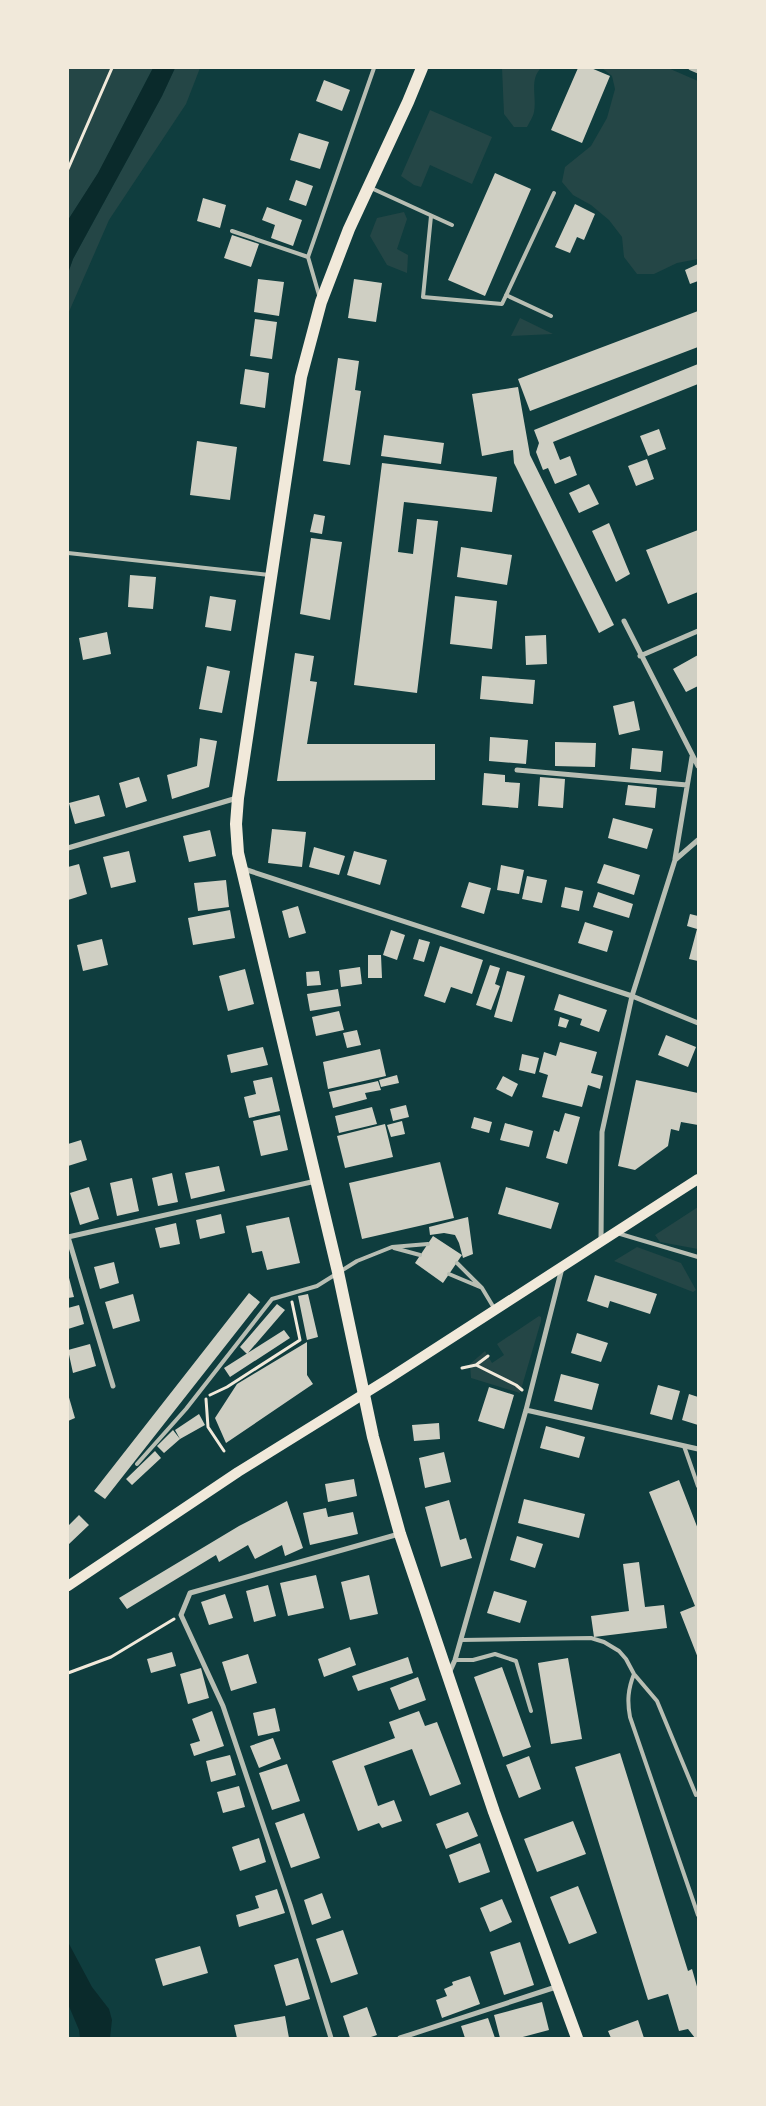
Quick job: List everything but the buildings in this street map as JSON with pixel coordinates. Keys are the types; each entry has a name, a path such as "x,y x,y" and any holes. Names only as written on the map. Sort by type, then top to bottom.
{"main road":[{"path":"422,68 349,229 321,302 300,377 238,798 236,824 238,853 338,1272 373,1437 400,1534 494,1812 577,2038"},
{"path":"68,1586 238,1472 364,1394 698,1179"}],"street":[{"path":"691,68 698,71"},
{"path":"624,621 640,656 698,766"},
{"path":"640,656 698,631"},
{"path":"601,1242 602,1132 632,996 675,860 692,757"},
{"path":"517,770 687,785"},
{"path":"68,848 238,798"},
{"path":"675,860 698,840"},
{"path":"241,868 632,996 698,1023"},
{"path":"113,1386 68,1237 316,1181"},
{"path":"447,1676 455,1660 526,1410 562,1267"},
{"path":"526,1410 698,1449"},
{"path":"331,2038 290,1905 223,1706 181,1615 190,1593 400,1534"},
{"path":"400,2038 559,1986"}],"lane":[{"path":"321,302 308,257 374,68"},
{"path":"369,187 452,225"},
{"path":"431,216 424,297 502,304 554,193"},
{"path":"232,231 308,257"},
{"path":"506,295 551,316"},
{"path":"68,553 271,575"},
{"path":"616,1232 698,1257"},
{"path":"137,1464 186,1409 272,1299 317,1286 357,1261 392,1247 428,1244"},
{"path":"392,1247 420,1255"},
{"path":"456,1263 482,1288 495,1310"},
{"path":"449,1274 482,1288"},
{"path":"684,1446 698,1486"},
{"path":"460,1640 591,1638 604,1642 619,1651 634,1674 657,1701 696,1795"},
{"path":"455,1660 473,1660 495,1654 516,1661 531,1711"},
{"path":"634,1674 628,1688 627,1702 630,1717 698,1915"}],"path":[{"path":"68,169 112,68"},
{"path":"186,1409 227,1387 300,1340 290,1294"},
{"path":"462,1368 476,1365 488,1356"},
{"path":"476,1365 516,1385 529,1397"},
{"path":"206,1397 208,1428 224,1451"},
{"path":"68,1673 111,1657 181,1615"}],"shaded area":[{"path":"68,68 153,68 98,174 68,220"},
{"path":"153,68 175,68 162,96 73,259 68,273 68,220 98,173"},
{"path":"175,68 200,68 186,104 109,220 68,314 68,273 73,259 162,96"},
{"path":"502,68 541,68 535,78 535,106 527,127 514,127 504,114"},
{"path":"602,68 668,68 698,81 698,259 677,263 654,274 637,274 624,257 622,237 609,220 591,205 573,195 562,182 565,167 591,146 607,118 615,89 612,76"},
{"path":"430,110 492,137 472,184 430,165 421,187 414,185 401,176"},
{"path":"404,212 407,219 397,249 408,255 407,273 387,265 370,236 377,218"},
{"path":"520,318 553,334 511,336"},
{"path":"698,1207 698,1249 660,1242 655,1235"},
{"path":"637,1247 681,1263 696,1290 693,1292 614,1261"},
{"path":"539,1316 541,1321 520,1393 471,1378 470,1364 485,1351 492,1363 504,1355 497,1344"},
{"path":"68,1942 92,1987 109,2009 112,2020 110,2038 80,2038 79,2030 68,2004"}]}
